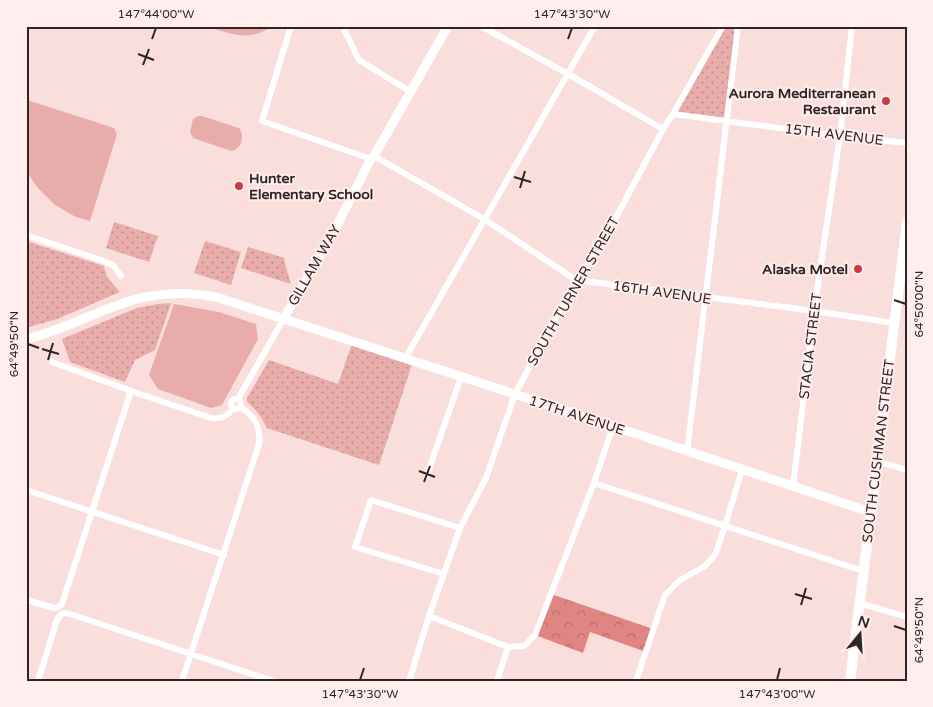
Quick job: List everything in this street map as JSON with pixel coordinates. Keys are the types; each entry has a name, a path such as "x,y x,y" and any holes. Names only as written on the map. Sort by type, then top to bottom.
{"main road":[{"name":"SOUTH CUSHMAN STREET","path":"850,681 907,223"}],"street":[{"name":"16TH AVENUE","path":"291,26 262,121 373,158 484,219 576,280 894,323"},
{"path":"345,26 344,29 359,60 411,92"},
{"name":"GILLAM WAY","path":"237,405 448,26"},
{"path":"481,26 663,129"},
{"path":"405,359 595,26"},
{"name":"SOUTH TURNER STREET","path":"409,681 429,616 460,528 486,478 515,394 576,280 602,244 663,129 723,26"},
{"path":"687,452 738,26"},
{"name":"STACIA STREET","path":"793,487 814,312 840,136 852,26"},
{"name":"15TH AVENUE","path":"673,114 907,143"},
{"path":"26,235 113,265 121,276"},
{"name":"17TH AVENUE","path":"26,338 60,330 124,302 155,295 171,293 201,294 216,297 870,512"},
{"path":"52,362 131,392 214,418 225,416 237,405 250,414 255,421 259,433 259,442 182,681"},
{"path":"428,475 461,377"},
{"path":"26,600 51,608 62,604 131,392"},
{"path":"429,616 508,647 524,646 535,635 594,482 613,426"},
{"path":"877,461 907,470"},
{"path":"636,681 665,595 679,581 705,566 715,555 742,470"},
{"path":"594,482 863,571"},
{"path":"26,490 224,555"},
{"path":"444,574 355,547 371,500 460,528"},
{"path":"859,603 907,617"},
{"path":"38,681 60,616 63,613 273,681"},
{"path":"496,681 508,647"}],"shaded area":[{"path":"205,26 247,28 272,26 256,34 239,35"},
{"path":"723,26 738,26 727,121 673,114"},
{"path":"27,100 114,128 117,134 90,221 76,217 54,204 31,178 26,168"},
{"path":"198,116 239,128 242,138 238,148 231,151 193,138 190,132 193,119"},
{"path":"114,222 158,236 149,262 106,248"},
{"path":"26,241 104,266 107,277 120,292 57,319 26,328"},
{"path":"205,241 241,252 231,285 194,273"},
{"path":"248,247 285,258 291,284 241,268"},
{"path":"171,303 155,350 135,360 125,382 70,362 62,339 137,308"},
{"path":"174,304 219,312 256,324 258,339 222,405 211,408 158,389 149,375"},
{"path":"353,341 413,361 379,465 267,428 247,402 247,398 269,360 338,384"}],"green space":[{"path":"551,594 653,629 646,652 590,632 583,653 535,635"}],"place":[{"name":"Aurora Mediterranean Restaurant","path":"886,101"},
{"name":"Hunter Elementary School","path":"239,186"},
{"name":"Alaska Motel","path":"858,269"}]}
